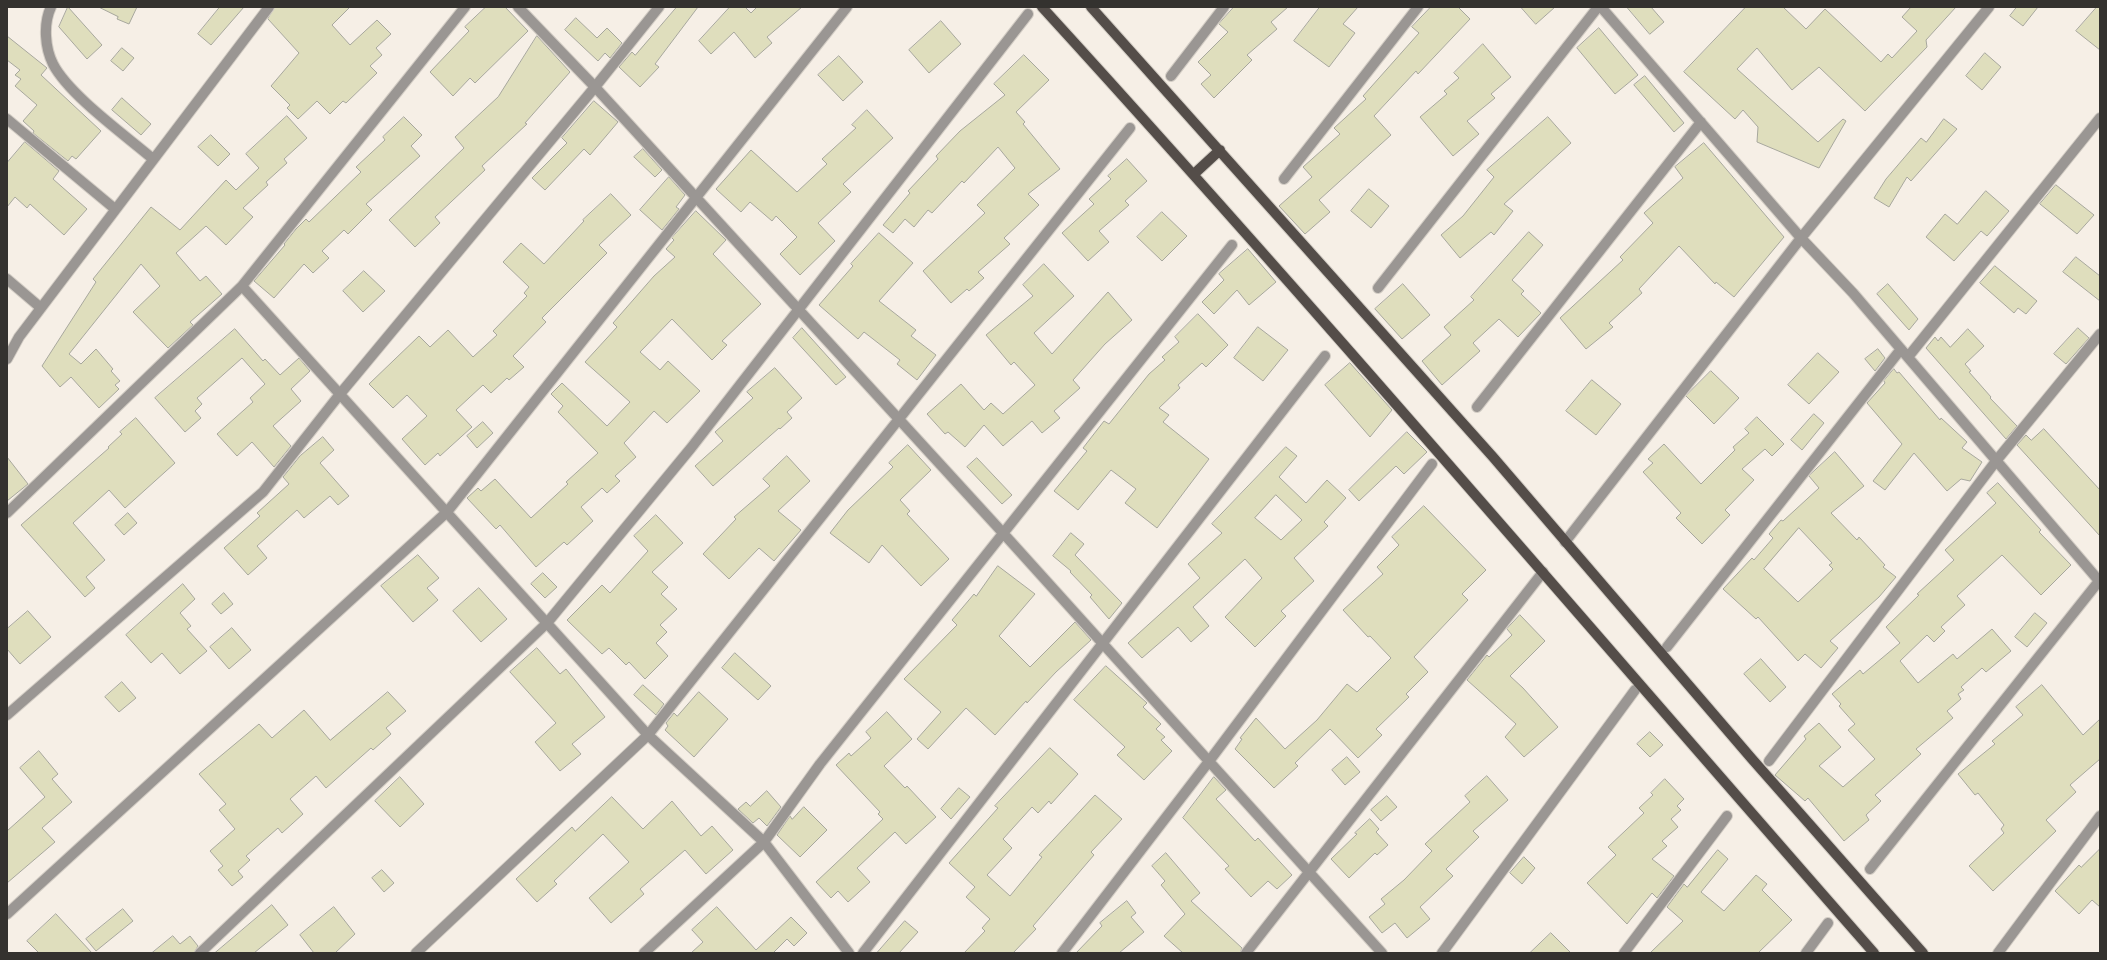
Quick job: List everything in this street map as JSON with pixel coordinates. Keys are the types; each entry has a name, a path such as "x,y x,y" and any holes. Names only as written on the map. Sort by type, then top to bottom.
{"main road":[{"path":"1042,7 1194,174 1543,572 1724,784 1874,953"},
{"path":"1091,7 1488,451 1752,759 1923,953"},
{"path":"1194,174 1220,150"}],"street":[{"path":"51,7 46,38 54,64 74,90 153,159"},
{"path":"7,359 19,337 269,7"},
{"path":"7,513 242,286 465,7"},
{"path":"518,7 595,87 1103,642 1382,953"},
{"path":"7,714 263,492 340,394 595,87 658,7"},
{"path":"7,914 447,512 847,7"},
{"path":"1171,76 1224,7"},
{"path":"1284,179 1418,7"},
{"path":"1378,288 1598,7"},
{"path":"1601,7 1801,238 1852,293 2100,582 1870,869"},
{"path":"1565,542 1801,238 1989,7"},
{"path":"200,953 547,623 691,448 1028,14"},
{"path":"1667,647 1904,353 2100,118"},
{"path":"7,119 115,209"},
{"path":"1477,407 1701,122"},
{"path":"416,953 648,735 1130,128"},
{"path":"644,953 764,842 820,764 1232,245"},
{"path":"7,279 41,308"},
{"path":"242,286 648,735 764,842 849,953"},
{"path":"1769,761 1996,461 2100,334"},
{"path":"863,953 1325,356"},
{"path":"1062,953 1210,760 1432,464"},
{"path":"1246,953 1543,572"},
{"path":"1442,953 1635,690"},
{"path":"1624,953 1727,816"},
{"path":"1998,953 2100,816"},
{"path":"1806,953 1828,923"}],"building":[{"path":"68,7 102,45 87,59 59,27"},
{"path":"99,7 137,7 129,24 117,19 118,17"},
{"path":"220,7 244,7 211,45 198,34"},
{"path":"275,7 350,7 332,25 350,45 377,20 391,34 376,48 382,55 370,66 377,73 346,103 343,101 330,114 317,101 298,119 287,108 290,105 271,86 299,53 268,19"},
{"path":"486,7 505,7 528,31 475,83 470,78 453,96 430,72 469,31 465,27"},
{"path":"677,7 698,7 655,64 659,67 640,87 619,67 632,52 635,55"},
{"path":"730,7 745,7 751,13 757,7 802,7 767,37 772,43 755,58 734,32 711,54 699,41"},
{"path":"1234,7 1288,7 1271,22 1277,29 1247,55 1252,60 1214,98 1201,84 1211,75 1198,62 1228,32 1219,24"},
{"path":"1320,7 1358,7 1343,24 1355,33 1329,67 1294,41"},
{"path":"1431,7 1458,7 1470,19 1418,74 1416,71 1374,116 1391,135 1319,200 1330,212 1305,234 1279,206 1312,177 1303,167 1340,134 1334,128 1366,99 1363,96 1419,33 1412,27"},
{"path":"1521,7 1555,7 1536,24"},
{"path":"1627,7 1651,7 1664,22 1650,34"},
{"path":"1746,7 1783,7 1806,29 1825,9 1881,62 1888,54 1892,58 1917,31 1902,17 1911,7 1956,7 1926,40 1927,47 1865,111 1819,67 1792,90 1757,48 1737,69 1818,142 1843,119 1846,121 1819,168 1757,142 1758,127 1743,110 1735,119 1684,72"},
{"path":"2017,7 2038,7 2023,26 2010,16"},
{"path":"2097,7 2100,7 2100,50 2076,31"},
{"path":"576,18 597,38 607,28 622,43 610,58 605,53 598,61 565,30"},
{"path":"941,21 961,44 929,73 909,50"},
{"path":"1599,28 1638,75 1615,94 1577,48"},
{"path":"7,36 47,68 41,75 101,131 76,159 72,156 68,161 33,133 34,131 23,121 37,105 15,86 21,79 15,75 20,70 7,60"},
{"path":"537,36 570,72 525,123 527,124 482,166 485,170 435,217 440,223 415,247 389,220 464,148 455,137 498,97"},
{"path":"1483,44 1511,77 1491,94 1495,98 1467,121 1479,134 1453,156 1420,117 1447,94 1444,91 1459,78 1454,73"},
{"path":"122,48 134,58 123,71 111,61"},
{"path":"1985,53 2001,67 1982,90 1966,76"},
{"path":"1024,55 1049,80 1016,112 1025,122 1023,124 1060,169 1028,194 1039,205 1004,238 1010,244 978,272 984,278 969,291 967,289 951,303 923,271 985,213 977,205 1015,168 998,147 964,183 962,181 932,213 928,210 914,227 905,219 893,233 883,225 910,193 908,191 938,159 936,156 960,131 1005,95 994,84"},
{"path":"839,56 863,82 843,101 818,75"},
{"path":"1645,76 1684,123 1674,132 1634,85"},
{"path":"122,98 151,124 141,135 112,110"},
{"path":"594,101 618,122 590,155 584,149 545,190 532,178 567,143 562,138"},
{"path":"867,110 893,138 843,184 851,192 818,223 835,241 800,275 780,254 797,237 776,216 772,221 750,202 741,212 716,189 751,150 797,192 827,164 822,159 856,128 852,125"},
{"path":"287,116 307,138 284,159 287,163 266,182 268,185 243,208 253,217 226,245 206,226 176,253 200,281 206,276 222,294 190,322 193,325 168,348 133,312 160,286 141,264 69,354 81,364 96,349 113,369 111,371 120,381 115,385 119,389 99,408 71,377 60,387 42,366 96,282 93,279 151,207 180,230 226,180 236,190 259,168 246,154"},
{"path":"404,117 422,135 411,146 420,156 366,204 372,210 348,234 344,230 322,251 329,258 313,273 304,264 274,298 254,281 285,245 284,244 296,229 306,219 309,222 361,172 356,167 385,140 383,137"},
{"path":"1548,117 1571,143 1504,204 1513,211 1494,235 1491,232 1460,258 1441,235 1463,216 1494,177 1487,170"},
{"path":"1944,119 1957,129 1911,181 1907,177 1889,207 1874,198 1886,179 1921,138 1926,142"},
{"path":"211,135 230,154 218,166 198,147"},
{"path":"25,142 59,171 53,179 87,209 64,235 30,204 27,208 15,197 7,207 7,163"},
{"path":"1704,143 1784,237 1734,297 1716,282 1715,284 1679,246 1639,289 1642,293 1609,323 1613,327 1586,349 1560,318 1623,260 1620,257 1653,223 1644,213 1683,178 1675,167"},
{"path":"643,149 662,170 655,177 634,157"},
{"path":"1127,159 1147,181 1125,201 1129,205 1099,231 1109,242 1088,261 1062,233 1094,204 1089,199 1111,179 1108,176"},
{"path":"669,177 685,195 676,207 679,209 662,230 640,210"},
{"path":"2056,185 2094,215 2077,234 2040,204"},
{"path":"1369,189 1389,206 1371,228 1351,211"},
{"path":"1986,191 2009,211 1987,236 1981,231 1954,261 1926,237 1945,214 1957,224"},
{"path":"611,194 631,215 599,245 607,253 542,318 546,322 513,356 524,367 509,380 507,378 491,393 483,385 456,410 472,427 440,456 438,453 425,465 402,439 427,416 407,395 393,408 369,384 419,336 430,347 448,330 473,357 497,335 493,331 527,296 524,293 529,287 503,262 521,243 544,264 584,221 583,220"},
{"path":"696,211 726,240 713,254 761,304 722,341 727,345 712,360 672,319 640,352 660,370 668,361 700,391 667,423 654,411 624,443 636,457 615,476 620,481 607,493 602,488 581,507 593,521 567,545 564,542 536,567 500,525 496,529 467,498 478,488 481,491 495,479 531,518 568,484 566,482 598,453 558,412 563,406 551,394 562,383 607,426 630,402 585,362 617,327 613,323 654,276 675,257 666,249 674,240 672,238"},
{"path":"1162,212 1187,236 1162,261 1137,237"},
{"path":"1529,232 1543,245 1512,280 1524,291 1521,294 1541,313 1518,337 1499,319 1473,343 1480,351 1442,385 1422,361 1451,335 1444,327 1474,300 1471,297"},
{"path":"879,233 913,263 879,301 916,330 911,336 936,355 917,380 897,364 900,360 864,332 858,339 819,305 853,266 851,264"},
{"path":"1248,249 1276,282 1249,305 1237,290 1214,314 1202,302 1224,280 1219,274"},
{"path":"2076,257 2100,276 2100,301 2063,272"},
{"path":"1044,264 1074,296 1034,333 1052,354 1108,292 1132,320 1105,344 1073,380 1080,388 1054,411 1060,418 1042,433 1032,421 1003,446 984,425 965,447 948,432 945,434 927,414 961,384 984,410 991,403 1003,414 1035,385 1014,362 1011,365 986,335 1033,296 1023,285"},
{"path":"1995,266 2037,301 2026,314 2018,308 2014,313 1980,283"},
{"path":"364,271 385,291 363,312 343,291"},
{"path":"1403,284 1430,315 1402,339 1375,309"},
{"path":"1888,284 1918,319 1909,330 1877,294"},
{"path":"1198,314 1228,345 1206,367 1202,363 1178,385 1180,388 1159,408 1169,415 1163,422 1209,459 1157,528 1125,503 1136,489 1111,470 1078,510 1054,491 1087,451 1083,448 1104,421 1109,424 1149,374 1165,360 1162,357 1179,342 1175,337"},
{"path":"1258,327 1288,350 1263,381 1234,358"},
{"path":"802,328 846,377 836,385 793,338"},
{"path":"2078,328 2089,338 2066,364 2054,354"},
{"path":"235,329 263,361 265,359 280,375 299,358 310,371 291,389 301,401 273,426 291,446 274,467 252,442 237,456 217,434 253,402 250,398 265,384 242,358 197,398 202,404 195,411 201,418 185,432 155,398"},
{"path":"1968,329 1984,346 1965,364 1971,371 1969,372 1991,397 1990,398 2017,426 2006,439 1926,348 1935,337 1938,341 1941,337 1950,347"},
{"path":"1878,349 1885,358 1875,371 1865,359"},
{"path":"1818,353 1839,372 1809,404 1788,385"},
{"path":"1350,363 1392,410 1370,437 1325,385"},
{"path":"775,368 802,398 787,412 792,418 713,486 695,466 723,441 715,432 753,398 747,392"},
{"path":"1894,369 1897,373 1899,372 1940,420 1941,418 1967,442 1962,448 1982,462 1970,481 1961,479 1947,491 1914,453 1885,490 1873,481 1902,444 1867,403 1885,383 1884,381"},
{"path":"1711,371 1739,398 1714,424 1686,396"},
{"path":"1592,380 1621,404 1596,435 1566,411"},
{"path":"1814,414 1824,423 1802,450 1791,440"},
{"path":"1757,417 1784,444 1772,456 1765,449 1742,469 1754,480 1725,510 1730,515 1702,544 1676,518 1681,513 1643,472 1653,463 1648,459 1664,444 1701,484 1735,450 1733,447 1749,433 1745,429"},
{"path":"136,418 175,463 125,508 109,490 73,523 105,560 86,577 95,588 85,597 21,525 109,448 108,447 122,434 120,432"},
{"path":"483,422 493,433 477,448 467,436"},
{"path":"2044,429 2100,490 2100,536 2017,445 2026,435 2031,440"},
{"path":"1407,432 1427,452 1404,474 1396,466 1359,501 1349,490"},
{"path":"323,437 334,450 320,463 349,496 338,505 330,496 304,518 297,510 257,546 267,558 248,575 224,548 260,516 257,513 289,484 283,477 300,456"},
{"path":"908,445 931,470 900,500 910,511 907,514 949,559 921,586 882,545 869,563 830,533 848,510 893,467 889,463"},
{"path":"1286,447 1297,456 1279,477 1306,503 1327,480 1346,498 1324,522 1328,526 1294,558 1314,581 1281,611 1286,616 1255,647 1225,617 1262,578 1245,559 1193,607 1209,626 1191,642 1178,627 1142,658 1128,643 1200,578 1188,564 1222,533 1212,524","holes":["1276,495 1302,520 1281,540 1255,518"]},
{"path":"1835,452 1864,486 1831,513 1857,540 1859,537 1885,565 1883,567 1896,577 1879,597 1830,641 1838,648 1821,668 1805,654 1798,661 1758,617 1756,619 1723,589 1752,558 1754,560 1773,538 1769,534 1781,520 1783,521 1819,488 1809,476","holes":["1799,528 1832,563 1829,565 1833,569 1798,602 1764,569"]},
{"path":"787,456 810,481 778,511 801,530 774,561 759,548 729,579 703,554 736,519 734,517 770,486 763,479"},
{"path":"7,457 28,484 7,501"},
{"path":"977,458 1012,495 1002,504 967,467"},
{"path":"1998,483 2041,530 2039,532 2071,565 2041,595 2002,555 1957,596 1965,605 1941,627 1945,631 1934,642 1927,635 1900,661 1918,683 1953,654 1957,659 1992,629 2011,651 1986,672 1982,668 1961,687 1964,690 1958,694 1961,699 1947,711 1953,718 1916,749 1921,754 1875,795 1881,801 1866,815 1869,820 1844,841 1808,798 1805,801 1775,775 1806,739 1804,736 1819,723 1841,747 1819,766 1843,787 1875,759 1848,730 1855,724 1839,706 1841,704 1832,694 1860,670 1863,674 1900,643 1886,627 1919,595 1917,594 1954,560 1945,550 1996,503 1987,493"},
{"path":"1424,506 1486,570 1462,594 1468,600 1414,657 1428,672 1406,694 1409,697 1376,729 1382,735 1358,758 1330,729 1295,763 1298,766 1274,788 1235,749 1242,739 1240,738 1256,718 1285,749 1317,720 1347,684 1357,692 1391,658 1370,636 1368,637 1343,610 1383,574 1377,567 1399,545 1392,537"},
{"path":"128,513 137,523 124,535 115,525"},
{"path":"656,515 683,543 652,572 668,587 661,594 677,609 660,625 667,632 656,643 668,656 645,679 629,662 626,665 609,648 602,654 567,620 602,585 610,593 648,551 634,536"},
{"path":"1071,533 1084,544 1075,555 1122,603 1109,619 1090,597 1092,595 1070,572 1071,571 1053,556"},
{"path":"418,555 439,578 427,588 438,600 413,622 381,586"},
{"path":"998,566 1035,594 999,636 1030,667 1075,622 1091,640 1056,672 1027,703 1026,701 995,735 966,708 928,749 917,739 941,712 904,679 957,625 952,620 974,594 976,596"},
{"path":"543,573 557,587 545,598 531,584"},
{"path":"183,584 195,599 180,613 191,626 187,629 207,651 180,674 162,653 151,663 126,635"},
{"path":"479,588 507,619 481,642 453,611"},
{"path":"224,593 233,604 221,614 212,604"},
{"path":"28,611 51,637 20,664 7,649 7,629"},
{"path":"2035,613 2047,623 2027,647 2015,637"},
{"path":"1520,615 1545,641 1510,676 1523,688 1558,727 1524,757 1505,737 1516,724 1467,680 1487,655 1489,657 1512,635 1507,629"},
{"path":"232,628 251,650 229,669 210,647"},
{"path":"537,648 560,674 566,669 605,717 572,744 581,754 560,771 535,742 556,723 510,672"},
{"path":"735,653 771,686 758,700 722,668"},
{"path":"1761,659 1786,687 1770,702 1744,674"},
{"path":"1106,666 1147,703 1143,707 1161,724 1156,729 1165,737 1161,740 1172,751 1144,780 1117,755 1125,747 1074,700"},
{"path":"122,682 136,698 119,712 105,697"},
{"path":"643,685 664,704 656,715 634,695"},
{"path":"2042,685 2083,735 2100,719 2100,759 2070,785 2076,792 2046,820 2056,831 1993,891 1969,866 2004,833 2001,829 2004,825 1978,793 1975,795 1958,774 1995,744 1992,741 2023,715 2016,707"},
{"path":"388,692 406,711 386,728 391,734 373,750 371,748 326,788 316,776 290,799 303,814 282,833 278,828 246,856 250,860 238,871 243,877 232,886 218,870 223,866 210,851 235,829 219,810 226,804 199,774 259,724 272,738 304,710 330,740"},
{"path":"699,692 728,719 694,757 665,730 668,726 666,723 674,713 677,716"},
{"path":"887,712 912,739 884,766 905,788 907,786 936,817 906,844 895,832 857,868 870,882 848,902 838,891 831,898 816,882 883,819 878,814 880,812 836,765 849,753 851,756 871,738 866,732"},
{"path":"1650,732 1663,745 1650,757 1637,744"},
{"path":"1050,748 1078,774 1051,804 1049,801 1038,813 1032,807 1003,839 1012,848 987,875 1010,896 1042,857 1039,855 1095,795 1122,819 1091,852 1094,855 1033,926 1036,929 1013,953 964,953 985,931 982,928 990,919 966,897 975,887 949,863 998,808 995,806"},
{"path":"39,751 58,774 52,779 72,802 42,828 55,842 7,883 7,831 45,797 20,768"},
{"path":"1347,757 1360,772 1345,785 1332,770"},
{"path":"1487,776 1508,800 1473,831 1479,837 1446,869 1453,876 1420,907 1430,919 1407,938 1395,923 1382,933 1369,917 1385,904 1381,899 1404,880 1432,851 1425,844 1470,802 1465,796"},
{"path":"400,777 424,804 400,827 375,801"},
{"path":"1214,777 1226,790 1216,799 1255,841 1258,838 1292,875 1277,889 1268,881 1251,897 1225,869 1229,866 1183,818"},
{"path":"1665,779 1684,799 1677,806 1681,810 1671,819 1678,827 1662,841 1667,846 1652,859 1674,876 1657,898 1652,893 1627,924 1587,883 1616,855 1608,847 1644,813 1639,808 1653,795 1651,793"},
{"path":"959,788 970,797 951,819 941,809"},
{"path":"767,791 781,807 767,826 759,818 753,823 738,809 746,802 750,806"},
{"path":"1387,796 1397,807 1381,821 1371,810"},
{"path":"612,797 643,829 672,801 701,836 712,826 733,850 706,874 685,850 640,889 644,894 611,923 589,898 629,862 603,834 554,881 557,884 537,902 516,879 572,827 575,831"},
{"path":"804,807 827,830 800,857 777,835 790,816 792,819"},
{"path":"1370,819 1379,829 1376,832 1388,845 1377,855 1375,853 1349,878 1331,859"},
{"path":"2100,849 2100,907 2092,900 2079,914 2055,891 2079,865 2081,867"},
{"path":"1718,850 1728,859 1701,892 1724,911 1756,875 1767,884 1762,890 1792,920 1758,953 1650,953 1683,921 1667,907 1684,884 1687,887"},
{"path":"1166,853 1200,893 1191,901 1242,948 1240,953 1183,953 1164,936 1185,914 1161,885 1165,881 1152,866"},
{"path":"1524,857 1535,868 1522,884 1510,873"},
{"path":"382,870 394,883 384,892 372,878"},
{"path":"1127,901 1136,913 1131,917 1144,932 1119,953 1076,953 1102,926 1100,923"},
{"path":"272,905 288,925 254,953 215,953"},
{"path":"334,907 355,934 335,953 314,953 300,935"},
{"path":"717,907 756,950 791,917 807,933 794,946 787,939 773,953 691,953 703,942 692,930"},
{"path":"123,909 133,921 96,951 86,939"},
{"path":"56,914 92,953 39,953 27,941"},
{"path":"905,921 918,932 899,953 877,953"},
{"path":"1551,933 1571,953 1530,953"},
{"path":"173,936 180,944 190,936 198,946 194,953 152,953"}]}
